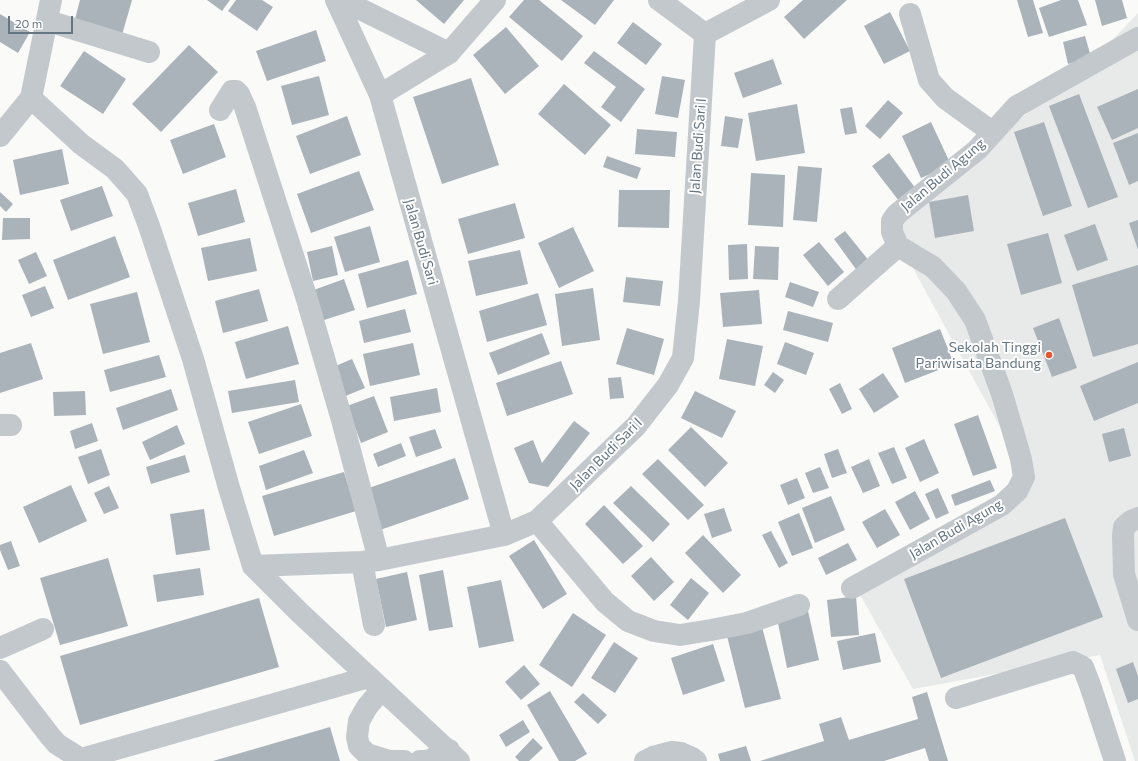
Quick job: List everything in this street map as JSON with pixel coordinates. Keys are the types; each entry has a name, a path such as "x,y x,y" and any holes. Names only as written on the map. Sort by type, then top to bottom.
{"street":[{"name":"Jalan Budi Sari","path":"336,0 380,95 504,535"},
{"path":"342,0 449,54"},
{"path":"380,95 449,54 496,0"},
{"path":"659,0 705,34 769,0"},
{"path":"0,136 31,98 50,10 149,52"},
{"path":"910,14 929,80 945,98 992,132"},
{"name":"Jalan Budi Sari I","path":"253,566 371,561 504,535 537,521 636,426 668,385 683,358 689,301 705,34"},
{"name":"Jalan Budi Agung","path":"852,588 1002,504 1017,492 1024,477 1021,459 1002,394 975,320 956,291 934,267 898,246 892,232 892,220 897,214 977,150 1017,106 1138,38"},
{"path":"220,110 232,91 236,91 240,94 306,296 342,420 371,561 374,625"},
{"path":"31,98 82,144 115,169 137,194 193,360 229,488 253,566 300,613 454,756"},
{"path":"838,299 898,246"},
{"path":"1138,518 1131,521 1124,527 1123,535 1124,574 1138,620"},
{"path":"537,521 605,602 628,621 654,631 680,635 711,630 747,623 799,606"},
{"path":"0,648 43,629"},
{"path":"956,698 1073,662 1083,667 1086,673 1114,761"},
{"path":"0,671 57,744 82,760 375,683"},
{"path":"375,683 367,707 359,721 357,737 359,746 367,754 389,760 404,761"},
{"path":"645,761 653,757 672,752 681,753 696,761"},
{"path":"420,761 454,756"}],"shaded area":[{"name":"Sekolah Tinggi Pariwisata Bandung","path":"1138,13 1138,761 1135,761 1100,655 913,689 850,577 1029,480 892,230 1115,37"}],"building":[{"path":"80,0 132,0 122,35 74,23"},
{"path":"207,0 230,0 222,11"},
{"path":"236,0 262,0 273,7 257,31 228,11"},
{"path":"416,0 464,0 444,24"},
{"path":"524,0 539,0 583,36 562,61 509,17"},
{"path":"561,0 614,0 595,25"},
{"path":"803,0 847,0 804,39 784,17"},
{"path":"1017,0 1033,0 1043,33 1028,37"},
{"path":"1061,0 1078,0 1087,25 1049,37 1039,8"},
{"path":"1095,0 1122,0 1127,18 1102,26"},
{"path":"890,12 910,51 884,64 864,26"},
{"path":"0,14 30,32 18,53 0,42"},
{"path":"633,22 662,44 646,65 617,43"},
{"path":"506,27 539,66 505,94 473,55"},
{"path":"316,30 326,61 267,81 256,51"},
{"path":"1085,36 1091,57 1068,64 1063,42"},
{"path":"189,45 218,72 161,132 132,104"},
{"path":"84,51 126,79 103,114 60,86"},
{"path":"594,51 645,89 621,122 601,107 616,87 584,63"},
{"path":"773,59 782,84 743,98 734,73"},
{"path":"319,76 329,115 292,125 281,86"},
{"path":"662,76 685,80 678,118 655,114"},
{"path":"471,78 499,165 442,184 413,97"},
{"path":"564,84 611,125 585,155 538,114"},
{"path":"1138,89 1138,128 1112,140 1097,107"},
{"path":"1079,94 1118,197 1088,208 1049,106"},
{"path":"888,100 903,113 880,139 865,126"},
{"path":"797,104 805,153 756,161 748,113"},
{"path":"852,107 857,133 845,135 840,109"},
{"path":"347,116 361,155 310,174 296,136"},
{"path":"725,116 743,119 738,148 721,146"},
{"path":"931,122 951,165 921,178 902,136"},
{"path":"1044,122 1072,206 1043,216 1014,132"},
{"path":"214,124 226,157 183,174 170,140"},
{"path":"637,129 677,132 675,157 635,154"},
{"path":"1138,133 1138,181 1129,185 1113,143"},
{"path":"62,149 69,184 20,195 13,160"},
{"path":"889,153 916,189 899,201 872,166"},
{"path":"607,156 641,168 637,179 603,167"},
{"path":"798,166 822,168 817,222 793,220"},
{"path":"359,171 374,210 311,233 297,194"},
{"path":"751,173 785,175 783,227 748,225"},
{"path":"102,186 113,216 71,231 60,200"},
{"path":"236,189 245,222 198,236 188,203"},
{"path":"619,190 670,190 669,228 618,227"},
{"path":"0,192 13,204 6,212 0,206"},
{"path":"968,195 974,231 935,238 929,202"},
{"path":"515,203 525,238 468,254 458,219"},
{"path":"3,218 30,218 30,239 2,240"},
{"path":"1138,220 1138,250 1129,223"},
{"path":"1095,224 1108,260 1077,271 1064,235"},
{"path":"370,226 380,262 345,272 334,237"},
{"path":"573,227 594,271 559,288 538,243"},
{"path":"845,231 870,262 858,272 834,239"},
{"path":"1048,233 1062,283 1021,295 1007,244"},
{"path":"115,236 130,277 68,300 53,260"},
{"path":"250,238 257,271 208,281 201,248"},
{"path":"819,242 844,272 828,286 803,255"},
{"path":"747,244 748,279 729,280 728,245"},
{"path":"332,246 338,275 313,281 307,252"},
{"path":"755,246 779,247 778,280 753,279"},
{"path":"520,250 528,284 476,296 468,261"},
{"path":"36,252 47,276 29,284 18,260"},
{"path":"408,260 417,294 367,308 358,274"},
{"path":"1138,265 1138,344 1093,357 1072,285"},
{"path":"626,277 663,281 660,306 623,302"},
{"path":"344,279 355,310 321,321 311,291"},
{"path":"790,282 819,292 813,307 785,297"},
{"path":"45,286 54,308 31,317 22,295"},
{"path":"593,288 600,340 562,346 555,294"},
{"path":"259,289 268,321 223,333 215,301"},
{"path":"759,290 762,324 723,327 720,293"},
{"path":"137,292 150,342 103,354 90,304"},
{"path":"538,293 547,325 487,342 479,311"},
{"path":"405,309 411,332 364,343 359,321"},
{"path":"788,311 833,323 828,342 783,330"},
{"path":"1059,318 1077,368 1052,377 1033,328"},
{"path":"288,326 299,364 246,379 235,342"},
{"path":"627,328 664,339 654,375 616,364"},
{"path":"940,329 954,364 905,383 892,348"},
{"path":"542,333 550,354 498,375 489,353"},
{"path":"727,339 763,346 755,386 719,379"},
{"path":"785,342 814,353 806,375 777,364"},
{"path":"31,343 43,379 0,393 0,353"},
{"path":"413,343 420,375 370,386 363,354"},
{"path":"159,355 166,377 110,392 104,370"},
{"path":"352,359 365,388 343,397 331,368"},
{"path":"561,361 573,394 507,416 496,383"},
{"path":"1138,362 1138,403 1094,421 1080,386"},
{"path":"773,372 784,380 775,393 764,385"},
{"path":"883,373 899,397 874,413 859,389"},
{"path":"621,377 624,398 610,399 608,378"},
{"path":"295,380 299,402 232,413 228,391"},
{"path":"840,383 852,409 842,414 829,389"},
{"path":"437,388 441,412 394,421 390,397"},
{"path":"171,389 178,410 123,430 116,408"},
{"path":"85,391 86,415 54,416 53,392"},
{"path":"695,391 736,411 722,438 681,418"},
{"path":"374,396 388,432 361,443 347,406"},
{"path":"301,404 312,436 259,454 248,422"},
{"path":"978,415 997,468 973,476 954,424"},
{"path":"574,421 590,433 548,487 529,483 514,448 533,440 542,463"},
{"path":"92,423 98,441 75,449 70,431"},
{"path":"177,425 185,444 150,460 142,442"},
{"path":"691,427 728,463 705,487 668,450"},
{"path":"1124,428 1131,456 1109,462 1102,434"},
{"path":"435,429 442,448 416,457 409,437"},
{"path":"924,439 939,473 920,482 905,448"},
{"path":"401,443 406,456 378,467 373,454"},
{"path":"894,447 907,478 892,484 878,453"},
{"path":"101,449 110,475 88,484 78,457"},
{"path":"838,449 847,473 832,478 824,454"},
{"path":"304,450 313,473 266,490 259,466"},
{"path":"185,455 190,472 151,484 146,467"},
{"path":"455,458 469,499 380,530 366,489"},
{"path":"658,459 704,505 688,520 642,474"},
{"path":"869,459 880,486 863,493 851,467"},
{"path":"820,467 829,488 813,493 805,473"},
{"path":"344,472 356,511 274,536 262,496"},
{"path":"797,478 805,498 788,505 780,485"},
{"path":"990,480 995,491 955,506 951,495"},
{"path":"71,485 87,521 39,543 23,507"},
{"path":"109,486 119,508 104,514 94,493"},
{"path":"631,486 670,524 653,542 613,503"},
{"path":"938,488 949,513 936,519 925,494"},
{"path":"915,491 930,519 910,530 895,502"},
{"path":"831,496 845,530 815,543 802,508"},
{"path":"604,505 643,546 623,564 585,524"},
{"path":"724,508 732,531 712,538 704,514"},
{"path":"204,509 210,550 176,555 170,514"},
{"path":"885,509 900,535 877,548 862,522"},
{"path":"799,513 813,548 792,556 778,522"},
{"path":"1065,518 1103,617 941,678 904,579"},
{"path":"771,531 788,563 779,568 762,535"},
{"path":"703,535 741,575 723,593 685,553"},
{"path":"534,540 567,594 543,609 509,556"},
{"path":"11,541 20,566 8,570 0,550 0,545"},
{"path":"848,543 857,560 826,575 818,558"},
{"path":"651,557 674,582 654,601 631,576"},
{"path":"108,558 128,626 60,645 40,578"},
{"path":"200,568 204,595 157,602 153,575"},
{"path":"443,570 453,627 429,631 419,575"},
{"path":"407,572 417,620 386,627 376,579"},
{"path":"691,578 709,593 688,620 670,605"},
{"path":"501,580 514,641 479,648 467,587"},
{"path":"856,596 859,635 831,637 827,600"},
{"path":"259,598 279,667 80,725 60,656"},
{"path":"808,611 819,660 787,668 777,618"},
{"path":"573,613 606,635 572,687 539,665"},
{"path":"762,627 781,699 745,708 727,636"},
{"path":"875,633 881,662 843,670 837,641"},
{"path":"614,642 638,658 615,693 591,678"},
{"path":"713,644 725,681 683,695 671,658"},
{"path":"1133,662 1138,676 1138,699 1128,703 1116,669"},
{"path":"524,665 540,684 521,700 505,682"},
{"path":"550,691 587,754 575,761 559,761 527,705"},
{"path":"927,692 948,761 929,761 925,748 884,761 760,761 824,741 819,724 841,717 849,740 918,719 912,697"},
{"path":"583,693 607,715 598,724 574,702"},
{"path":"523,720 530,732 506,747 499,735"},
{"path":"330,727 340,761 213,761"},
{"path":"533,738 543,748 529,761 519,761 515,757"},
{"path":"746,746 751,761 720,761 718,754"}],"place":[{"name":"Sekolah Tinggi Pariwisata Bandung","path":"1049,355"}]}
